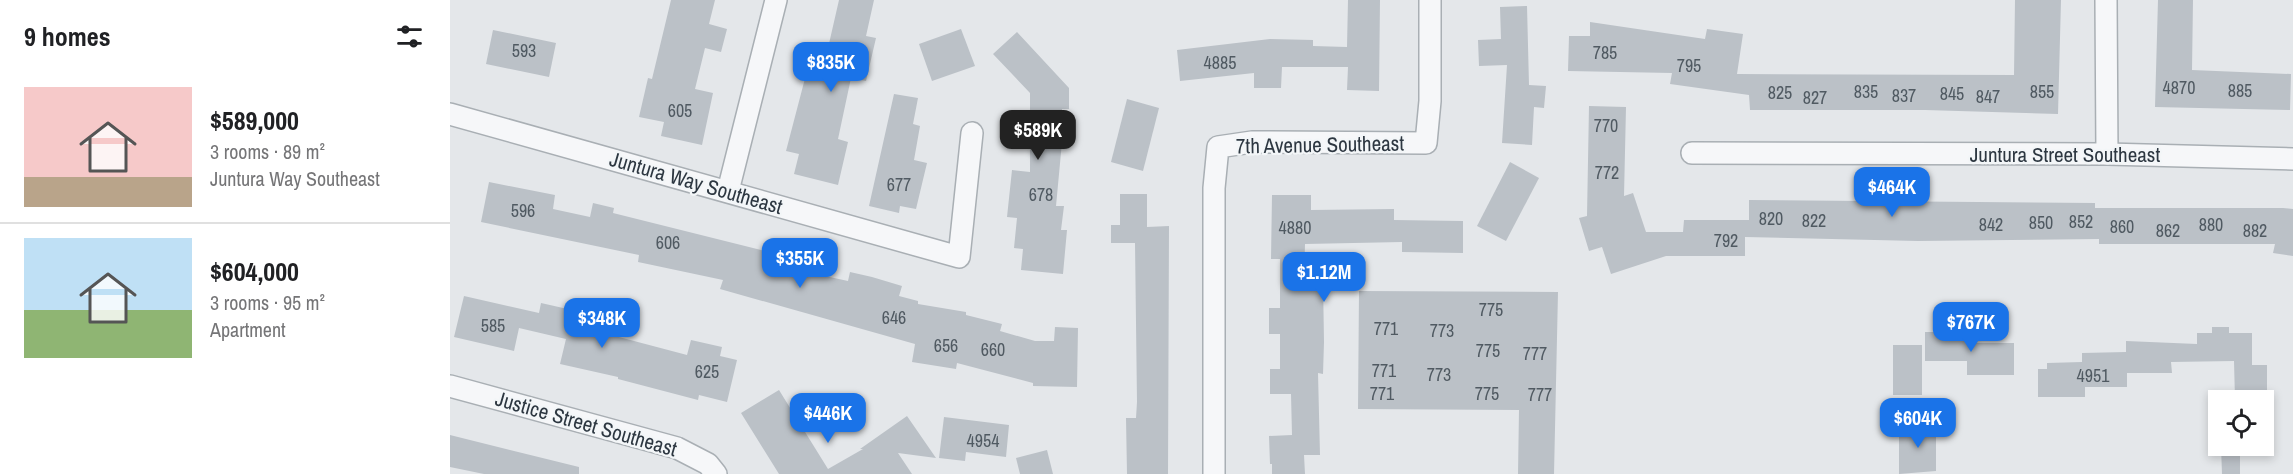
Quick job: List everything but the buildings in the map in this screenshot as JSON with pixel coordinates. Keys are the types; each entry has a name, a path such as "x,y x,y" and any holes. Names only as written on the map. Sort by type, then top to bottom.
{"street":[{"path":"728,191 776,0"},
{"name":"7th Avenue Southeast","path":"1214,474 1214,188 1218,147 1252,142 1425,143 1430,101 1430,0"},
{"path":"2106,0 2107,154"},
{"name":"Juntura Way Southeast","path":"450,114 959,257 972,132"},
{"name":"Juntura Street Southeast","path":"1692,153 2107,154 2293,159"},
{"name":"Justice Street Southeast","path":"450,386 677,448 708,464 716,474"}]}
